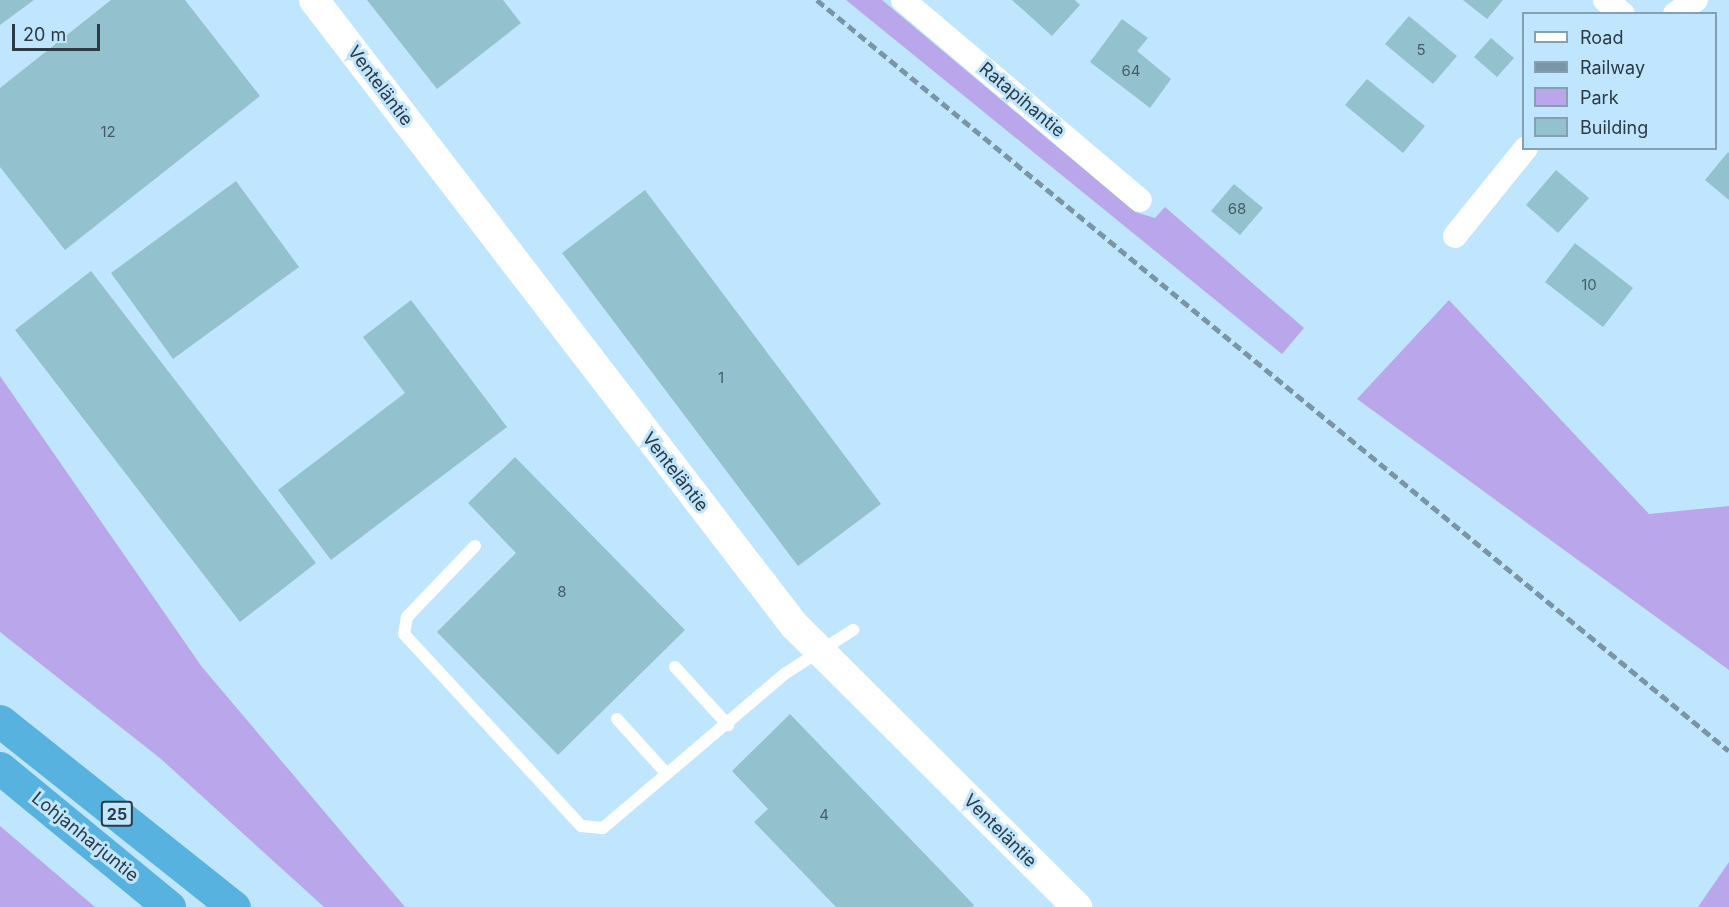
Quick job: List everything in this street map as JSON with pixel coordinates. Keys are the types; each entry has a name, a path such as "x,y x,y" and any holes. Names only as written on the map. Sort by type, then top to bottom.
{"highway":[{"name":"Lohjanharjuntie","path":"0,721 234,907"},
{"name":"Lohjanharjuntie","path":"0,768 169,907"}],"street":[{"name":"Venteläntie","path":"314,0 668,464 818,650 1077,907"},
{"name":"Ratapihantie","path":"903,0 1140,200"},
{"path":"1605,0 1620,12"},
{"path":"1678,12 1696,0"},
{"path":"1455,236 1524,150"}],"lane":[{"path":"475,546 407,617 404,634 581,826 603,828 666,773 818,650 840,641 853,630"},
{"path":"675,668 728,724"},
{"path":"617,719 666,773"}],"green space":[{"path":"846,0 882,0 1135,212 1155,218 1165,207 1304,328 1282,354"},
{"path":"1449,300 1649,514 1729,506 1729,670 1357,399"},
{"path":"0,376 202,667 405,907 324,907 161,759 0,632"},
{"path":"0,826 95,907 0,907"},
{"path":"1729,862 1729,907 1698,907"}],"building":[{"path":"0,0 34,0 0,25"},
{"path":"111,0 185,0 260,96 65,250 0,167 0,88"},
{"path":"367,0 503,0 521,23 437,89"},
{"path":"1012,0 1075,0 1080,5 1052,36"},
{"path":"1463,0 1503,0 1487,19"},
{"path":"1409,16 1457,56 1433,84 1385,44"},
{"path":"1122,19 1148,38 1137,51 1171,79 1150,108 1090,62"},
{"path":"1491,38 1514,58 1497,77 1474,57"},
{"path":"1367,79 1425,126 1403,153 1345,105"},
{"path":"1729,153 1729,200 1705,180"},
{"path":"1556,170 1589,198 1558,233 1526,205"},
{"path":"236,181 299,267 173,359 111,273"},
{"path":"1234,184 1263,208 1240,235 1211,211"},
{"path":"645,190 881,504 798,566 562,253"},
{"path":"1575,243 1633,288 1603,327 1545,282"},
{"path":"91,271 316,563 240,622 15,330"},
{"path":"411,300 507,427 331,560 278,490 405,393 363,337"},
{"path":"515,457 685,630 558,755 437,632 516,553 468,503"},
{"path":"790,714 974,905 972,907 836,907 754,822 768,809 732,771"}],"railway":[{"path":"817,0 1729,751"}]}
